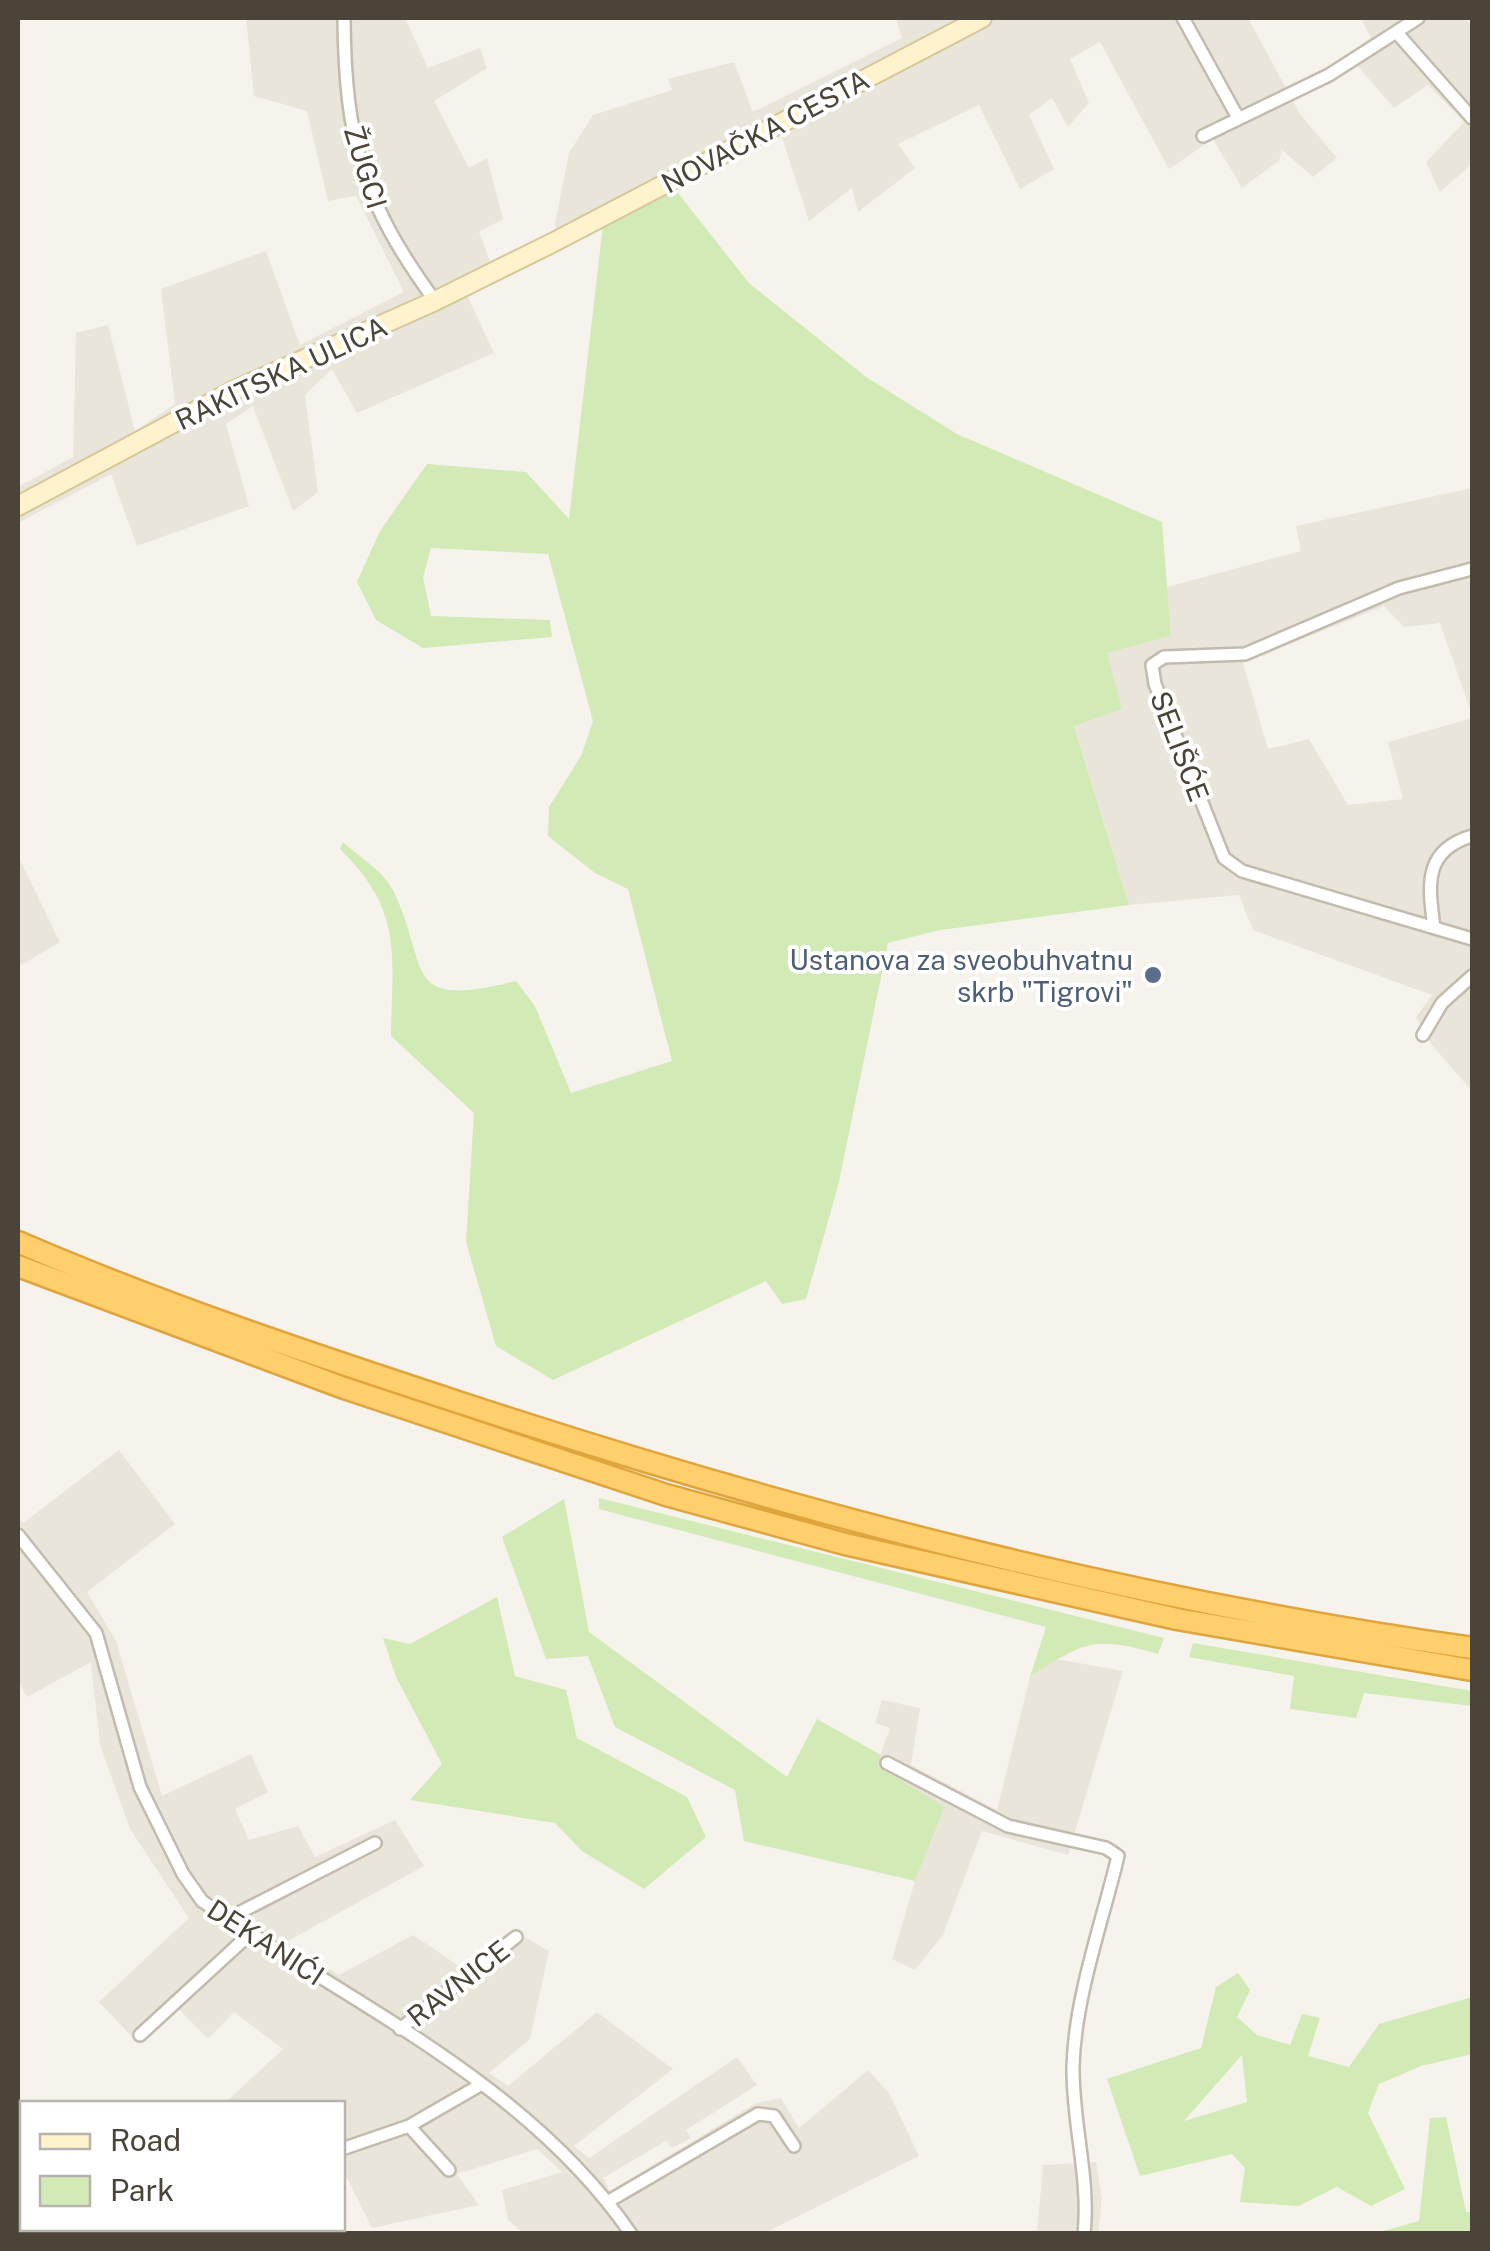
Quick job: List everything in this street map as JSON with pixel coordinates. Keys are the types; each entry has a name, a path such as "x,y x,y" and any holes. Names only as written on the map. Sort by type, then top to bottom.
{"highway":[{"path":"18,1242 350,1367 702,1482 1039,1568 1318,1624 1472,1648"},
{"path":"18,1266 344,1388 684,1500 845,1544 1177,1619 1472,1670"}],"street":[{"name":"ŽUGCI","path":"344,18 346,102 366,188 397,249 435,302"},
{"name":"NOVAČKA CESTA","path":"547,245 982,18"},
{"path":"1184,18 1237,116"},
{"path":"1202,136 1329,75 1418,18"},
{"path":"1397,32 1472,118"},
{"name":"RAKITSKA ULICA","path":"18,506 236,390 435,302 547,245"},
{"name":"SELIŠĆE","path":"1434,927 1242,872 1224,858 1155,684 1152,665 1164,658 1245,654 1399,588 1472,569"},
{"path":"1472,836 1437,854 1429,872 1434,927 1472,940"},
{"path":"1423,1035 1442,1003 1472,976"},
{"name":"DEKANIĆI","path":"18,1536 96,1633 140,1787 183,1874 202,1901 482,2084 582,2171 631,2234"},
{"path":"887,1763 982,1816 1106,1848 1118,1856 1075,2044 1076,2144 1086,2195 1084,2234"},
{"path":"227,1918 375,1843"},
{"path":"140,2035 250,1933"},
{"name":"RAVNICE","path":"400,2029 516,1937"},
{"path":"345,2148 409,2126 482,2084"},
{"path":"609,2201 758,2114 774,2116 794,2146"},
{"path":"409,2126 449,2170"}],"shaded area":[{"path":"246,18 405,18 428,68 480,48 487,68 434,101 469,168 487,158 503,219 479,232 496,277 466,293 494,353 357,413 332,369 305,395 318,492 293,511 253,406 226,424 249,506 137,546 111,474 18,523 18,487 73,457 76,333 108,325 135,431 175,404 161,289 266,251 300,345 404,292 356,196 328,201 307,111 254,96"},
{"path":"896,18 1248,18 1300,114 1337,158 1313,177 1282,150 1279,161 1242,188 1213,139 1169,169 1100,42 1070,59 1089,103 1068,127 1052,98 1029,115 1054,169 1020,189 979,105 898,144 915,168 858,212 852,188 809,221 778,125 562,248 555,224 569,153 593,115 672,90 668,79 734,62 753,112 902,38"},
{"path":"1361,18 1465,18 1472,26 1472,164 1440,192 1426,162 1464,122 1428,85 1394,108 1348,55 1371,38"},
{"path":"1472,488 1472,715 1440,623 1404,627 1384,606 1243,663 1268,749 1309,739 1348,805 1403,799 1388,742 1472,718 1472,1091 1431,1044 1416,1017 1432,995 1253,930 1239,895 1129,905 1074,725 1121,709 1106,653 1171,636 1167,587 1301,551 1296,526"},
{"path":"18,856 60,942 18,967"},
{"path":"119,1450 175,1524 87,1592 116,1641 162,1796 251,1754 268,1792 235,1809 249,1840 298,1826 315,1857 395,1820 424,1866 286,1942 339,1975 413,1935 462,1968 512,1930 549,1951 530,2039 489,2073 508,2086 597,2012 673,2069 574,2146 589,2158 737,2057 757,2085 686,2130 691,2138 672,2148 666,2141 603,2178 610,2191 756,2103 781,2098 799,2128 868,2070 889,2093 919,2156 765,2233 523,2233 508,2220 502,2190 562,2172 537,2149 457,2174 479,2205 372,2228 345,2174 345,2101 227,2101 283,2049 234,2012 208,2039 180,2010 137,2042 99,2002 189,1918 130,1829 100,1745 91,1662 27,1697 18,1681 18,1518 23,1523"},
{"path":"1057,1659 1123,1671 1068,1855 982,1831 943,1935 915,1970 892,1959 915,1881 945,1808 876,1766 890,1728 875,1723 882,1700 920,1708 911,1765 997,1810 1030,1677"},
{"path":"1096,2162 1102,2199 1098,2233 1037,2234 1043,2165"}],"green space":[{"path":"674,188 749,283 866,377 957,434 1162,522 1171,636 1107,653 1122,709 1074,726 1129,905 940,930 888,943 838,1186 806,1299 782,1304 766,1281 553,1380 496,1346 466,1242 474,1113 391,1036 392,957 385,914 361,872 340,849 343,842 390,885 419,963 437,987 479,989 516,981 535,1006 571,1093 672,1061 628,889 595,873 548,836 549,807 581,756 593,721 548,554 431,548 423,577 431,616 550,620 552,637 423,648 376,620 357,582 380,531 427,464 526,472 569,519 603,225"},
{"path":"599,1498 1164,1638 1158,1654 1119,1645 1091,1645 1030,1677 1046,1627 599,1509"},
{"path":"564,1499 589,1632 787,1777 817,1719 881,1755 877,1766 945,1807 915,1881 744,1841 735,1790 615,1727 588,1656 546,1659 502,1537"},
{"path":"497,1597 515,1676 566,1690 577,1738 687,1797 706,1837 644,1889 582,1851 555,1823 410,1800 442,1764 396,1677 383,1638 410,1644"},
{"path":"1193,1643 1472,1691 1472,1706 1364,1693 1356,1718 1290,1709 1294,1676 1189,1657"},
{"path":"1238,1973 1250,1990 1237,2017 1257,2035 1290,2045 1302,2014 1320,2018 1308,2056 1349,2067 1379,2024 1472,1997 1472,2054 1421,2066 1379,2084 1368,2113 1405,2189 1371,2206 1337,2187 1298,2206 1240,2202 1245,2168 1232,2154 1140,2176 1107,2079 1201,2048 1216,1987","holes":["1241,2056 1247,2102 1184,2121"]},
{"path":"1446,2117 1466,2212 1472,2212 1472,2233 1376,2233 1419,2221 1430,2118"}],"place":[{"name":"Ustanova za sveobuhvatnu skrb \"Tigrovi\"","path":"1153,975"}]}
